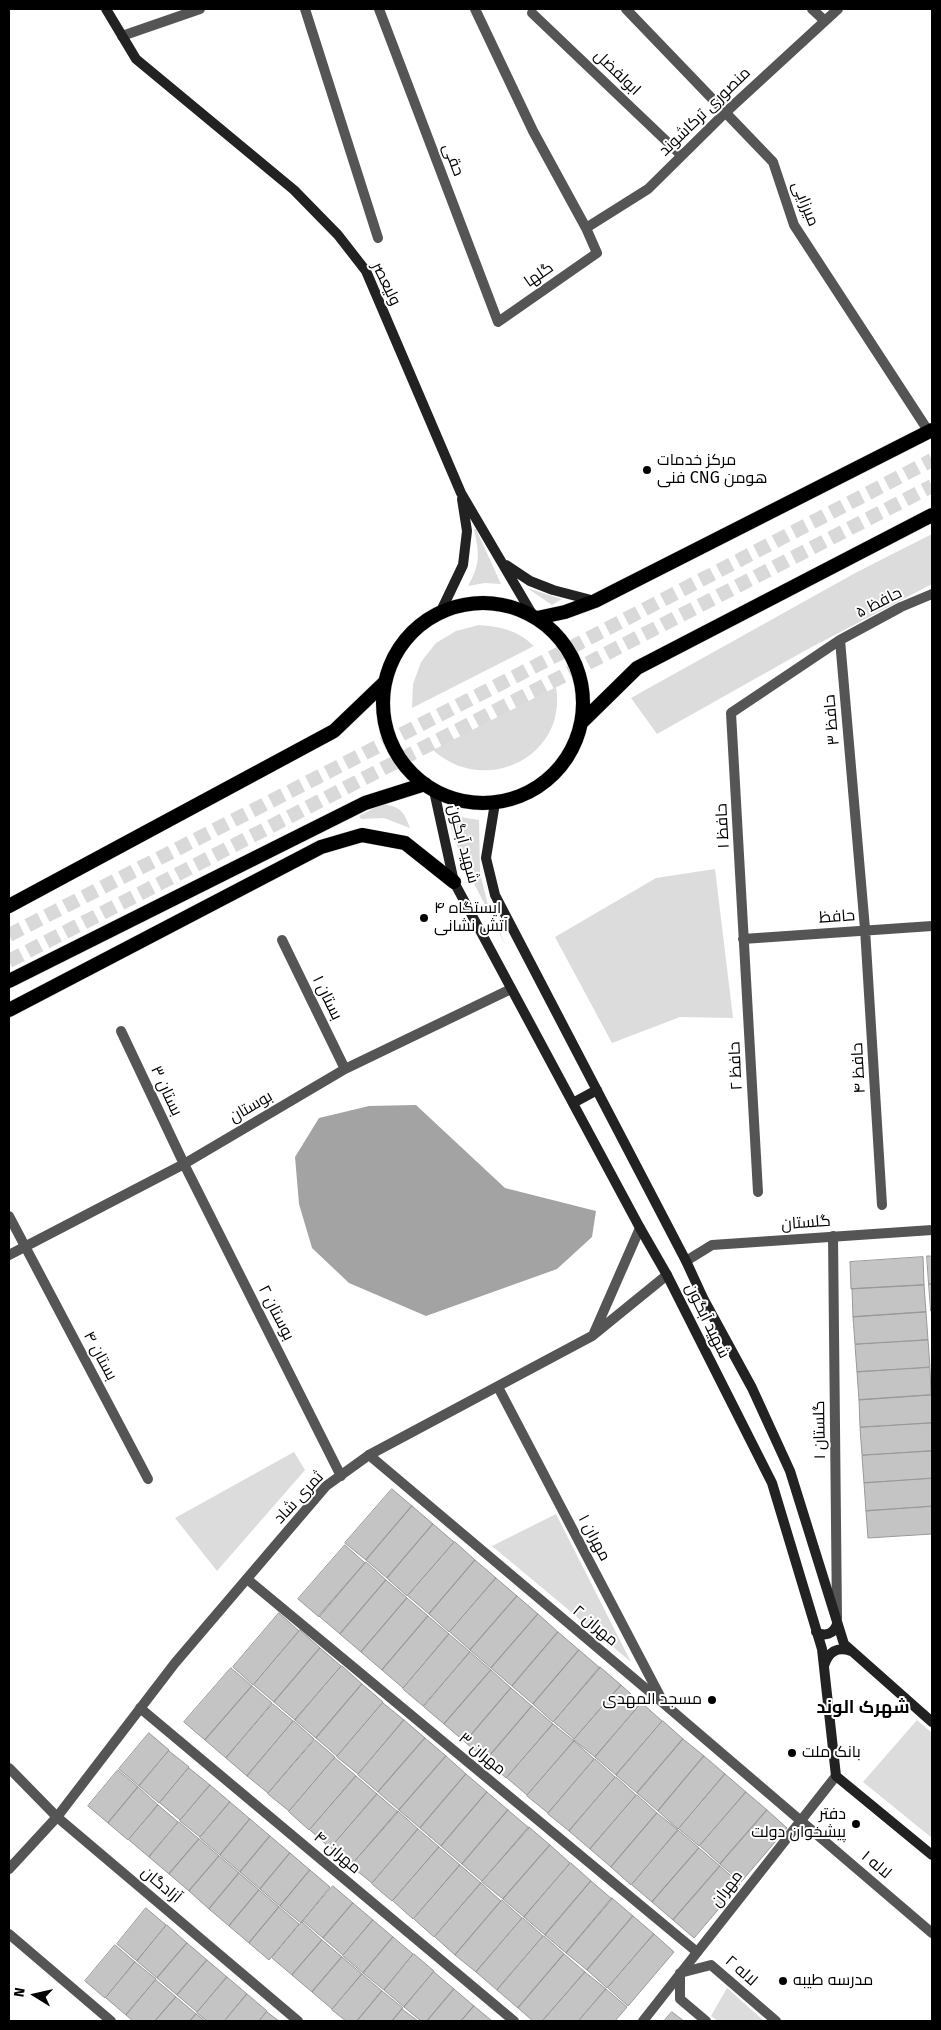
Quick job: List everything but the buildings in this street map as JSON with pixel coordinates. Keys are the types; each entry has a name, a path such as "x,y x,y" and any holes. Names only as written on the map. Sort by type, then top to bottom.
{"highway":[{"path":"535,616 564,612 595,600 931,431"},
{"path":"582,722 637,668 932,515"},
{"path":"471,602 503,603 535,616 550,626 564,642 575,660 581,680 583,694 582,722 571,752 552,777 526,794 495,803 464,802 430,788 417,779 403,763 392,745 385,725 384,683 395,653 415,628 441,611 471,602"},
{"path":"9,906 334,731 384,683"},
{"path":"9,981 365,803 430,788"},
{"path":"9,1010 321,847 362,835 405,843 454,882"}],"main road":[{"name":"ولیعصر","path":"106,9 136,59 294,190 338,235 366,271 461,493 535,616"},
{"path":"441,611 463,565 467,531 461,493"},
{"path":"503,563 537,584 553,590 595,600"},
{"name":"شهید آبگون","path":"430,788 454,882 667,1275 772,1484 816,1632 824,1666 836,1776"},
{"name":"شهید آبگون","path":"495,803 486,858 495,896 704,1300 752,1388 790,1471 844,1644 932,1722"},
{"path":"573,1103 597,1090"},
{"path":"816,1632 829,1634 836,1629 837,1624"},
{"path":"824,1666 830,1653 844,1649 851,1651"},
{"path":"836,1776 932,1855"}],"street":[{"path":"122,36 200,9"},
{"name":"ولیعصر","path":"305,9 378,238"},
{"name":"حقی","path":"379,9 498,322"},
{"path":"475,9 533,131 586,228"},
{"name":"میرزایی","path":"626,9 773,162 794,225 931,431"},
{"path":"812,9 825,21"},
{"name":"منصوری ترکاشوند","path":"586,228 648,188 726,112 838,9"},
{"name":"ابولفضل","path":"532,13 682,155"},
{"name":"گلها","path":"498,322 597,254 586,228"},
{"name":"حافظ ۵","path":"840,640 901,607 932,594"},
{"name":"حافظ ۱","path":"744,939 732,713 840,640"},
{"name":"حافظ ۳","path":"840,640 865,929"},
{"name":"حافظ","path":"744,939 865,929 932,926"},
{"name":"حافظ ۴","path":"865,929 882,1205"},
{"name":"حافظ ۲","path":"744,939 758,1192"},
{"name":"بستان ۱","path":"282,940 345,1069"},
{"name":"بوستان","path":"9,1255 184,1164 345,1069 511,989"},
{"name":"بستان ۳","path":"121,1031 184,1164"},
{"name":"بوستان ۲","path":"184,1164 341,1476"},
{"name":"بستان ۴","path":"9,1216 148,1479"},
{"path":"592,1336 640,1228"},
{"name":"گلستان","path":"686,1262 712,1245 932,1230"},
{"name":"گلستان ۱","path":"832,1236 837,1624"},
{"name":"ثمری شاد","path":"9,1869 57,1817 175,1663 326,1486 369,1456 592,1336 667,1275"},
{"name":"۱ مهران","path":"498,1387 663,1703"},
{"name":"مهران ۲","path":"369,1456 800,1820"},
{"name":"مهران ۳","path":"247,1578 697,1952"},
{"name":"مهران ۴","path":"140,1708 514,2021"},
{"name":"آزادگان","path":"9,1768 57,1817 298,2021"},
{"name":"مهران","path":"643,2021 836,1776"},
{"name":"لاله ۱","path":"800,1820 932,1933"},
{"path":"9,1934 111,2021"},
{"name":"لاله ۲","path":"680,1973 711,1965 776,2021"},
{"path":"680,1973 680,1999 706,2021"}],"shaded area":[{"path":"474,529 476,529 501,584 485,583 468,586 475,571 478,558"},
{"path":"932,534 932,584 808,649 657,734 631,698 857,572"},
{"path":"527,588 562,599 552,605"},
{"path":"479,625 509,630 534,646 412,708 413,684 421,662 436,643 456,631"},
{"path":"556,687 556,712 549,733 536,750 518,762 497,769 475,770 453,764 433,750"},
{"path":"382,804 393,806 400,810 410,828 384,818 361,819 359,816"},
{"path":"445,809 460,817 479,820 480,873 488,905 506,946 461,858"},
{"path":"715,869 733,1018 680,1017 612,1043 555,937 656,878"},
{"path":"416,1105 505,1188 596,1211 592,1237 557,1269 426,1316 349,1283 312,1248 299,1204 295,1157 319,1118 369,1106"},
{"path":"294,1452 305,1470 217,1571 175,1518"},
{"path":"556,1514 631,1662 492,1546"},
{"path":"917,1720 932,1733 932,1838 863,1782"},
{"path":"727,1988 764,2021 718,2021 711,2016"}],"tunnel":[{"path":"9,935 545,661 932,460"},
{"path":"9,961 932,486"}],"place":[{"name":"مرکز خدمات فنی CNG هومن","path":"647,470"},
{"name":"ایستگاه ۴ آتش نشانی","path":"424,918"},
{"name":"مسجد المهدی","path":"712,1700"},
{"name":"بانک ملت","path":"792,1753"},
{"name":"دفتر پیشخوان دولت","path":"856,1824"},
{"name":"مدرسه طیبه","path":"783,1981"}],"district":[{"name":"شهرک الوند","path":"863,1708"}]}
